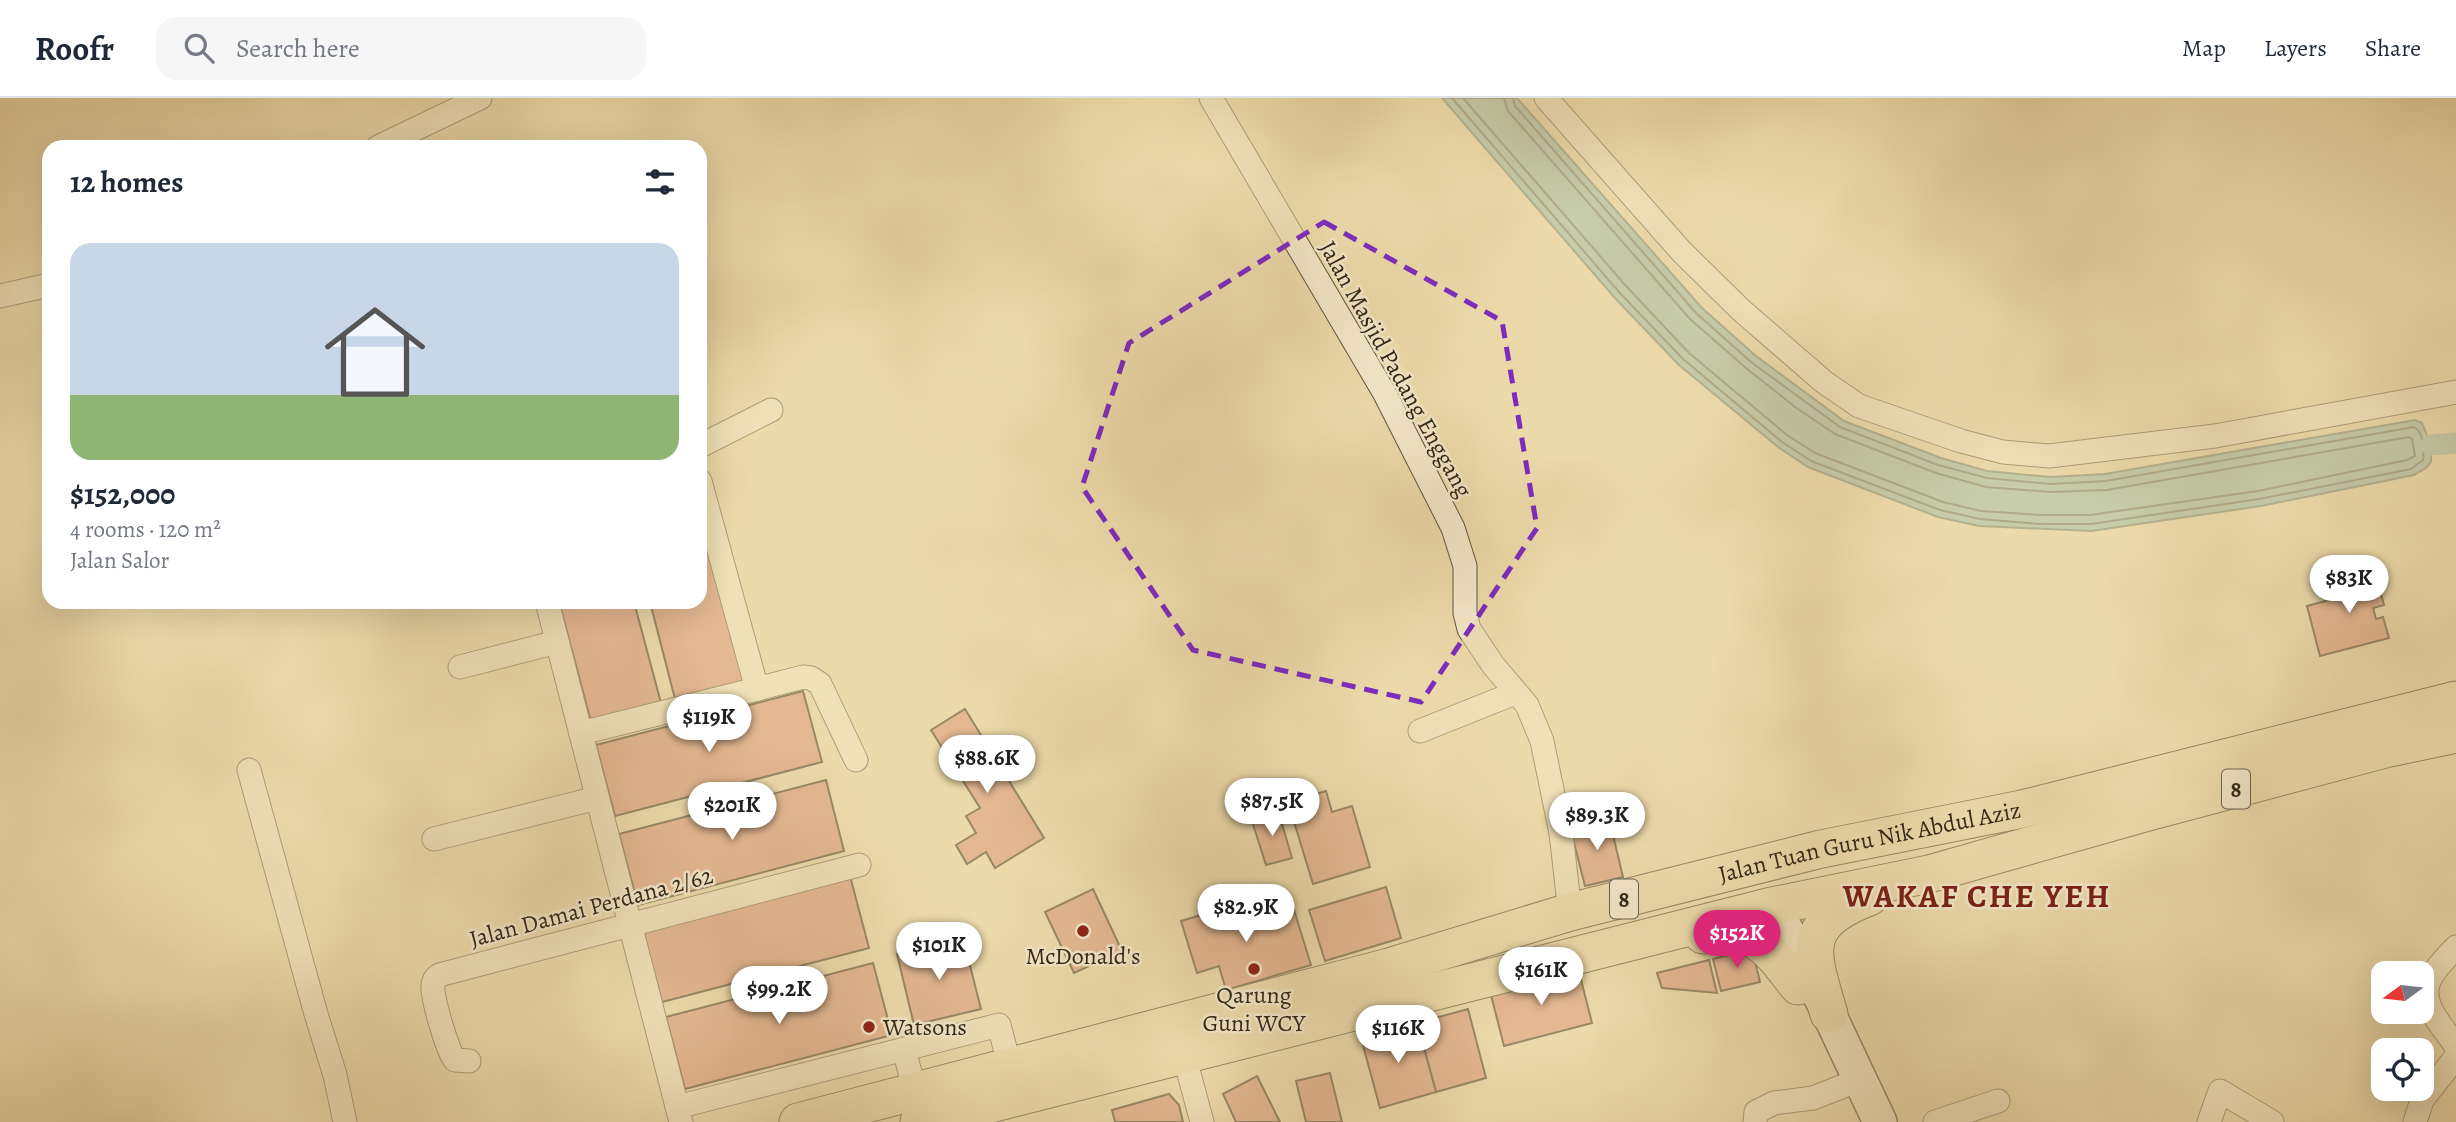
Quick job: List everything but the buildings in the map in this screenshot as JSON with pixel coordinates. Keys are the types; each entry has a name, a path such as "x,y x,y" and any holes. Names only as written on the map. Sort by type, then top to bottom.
{"main road":[{"name":"Jalan Tuan Guru Nik Abdul Aziz","path":"917,1107 1010,1068 1390,967 1570,912 1821,849 2022,808 2456,700"},
{"name":"Jalan Tuan Guru Nik Abdul Aziz","path":"798,1122 917,1107 1184,1055 1772,906 1929,874 2385,749 2453,739"},
{"path":"1856,1073 1818,1020 1773,935 1770,922 1777,891 1785,882 1798,875 2022,808"},
{"path":"1829,1014 1814,962 1814,943 1820,929 1830,916 1844,906 1929,874"},
{"path":"1390,967 1601,926 1722,895 1748,895 1772,906 1787,931 1880,1122"},
{"path":"1590,952 1720,932 1740,933 1756,940 1771,953 1798,986"}],"street":[{"path":"394,140 481,98"},
{"name":"Jalan Masjid Padang Enggang","path":"1211,98 1384,394 1439,499 1461,550 1465,575 1465,613 1469,629 1479,647 1527,705 1542,741 1561,833 1570,912"},
{"path":"1546,98 1681,251 1741,310 1824,382 1859,405 1961,441 2003,452 2049,456 2216,436 2456,392"},
{"path":"0,296 42,287"},
{"path":"707,442 771,410"},
{"path":"707,506 758,689"},
{"path":"549,609 679,1114 904,1049 999,1025 1010,1068"},
{"path":"460,667 557,642"},
{"path":"581,733 803,677 811,678 820,684 856,760"},
{"path":"1420,732 1515,693"},
{"path":"249,770 335,1075 345,1122"},
{"path":"434,839 597,798"},
{"name":"Jalan Damai Perdana 2/62","path":"469,1061 455,1060 448,1051 433,991 435,979 439,975 859,865"},
{"path":"2456,947 2434,970 2426,985 2427,1003 2456,1048"},
{"path":"904,1049 917,1107"},
{"path":"1184,1055 1202,1122"},
{"path":"2415,1122 2422,1100 2456,1057"},
{"path":"1755,1122 1756,1112 1774,1103 1813,1098 1856,1073"},
{"path":"2209,1122 2220,1091 2272,1122"},
{"path":"1935,1122 1998,1101"}],"highlighted area":[{"path":"1324,222 1502,321 1537,528 1421,702 1193,650 1082,487 1129,343"}],"water":[{"path":"1442,98 1517,98 1702,308 1756,356 1844,421 1941,458 1987,471 2051,477 2105,474 2415,420 2422,423 2431,445 2431,462 2414,475 2261,506 2091,531 1979,526 1938,517 1808,467 1778,447 1679,365 1614,297"}],"waterway":[{"path":"2431,445 2456,443"}],"place":[{"name":"McDonald's","path":"1083,931"},
{"name":"Qarung Guni WCY","path":"1254,969"},
{"name":"Watsons","path":"869,1027"}],"district":[{"name":"WAKAF CHE YEH","path":"1977,896"}]}
